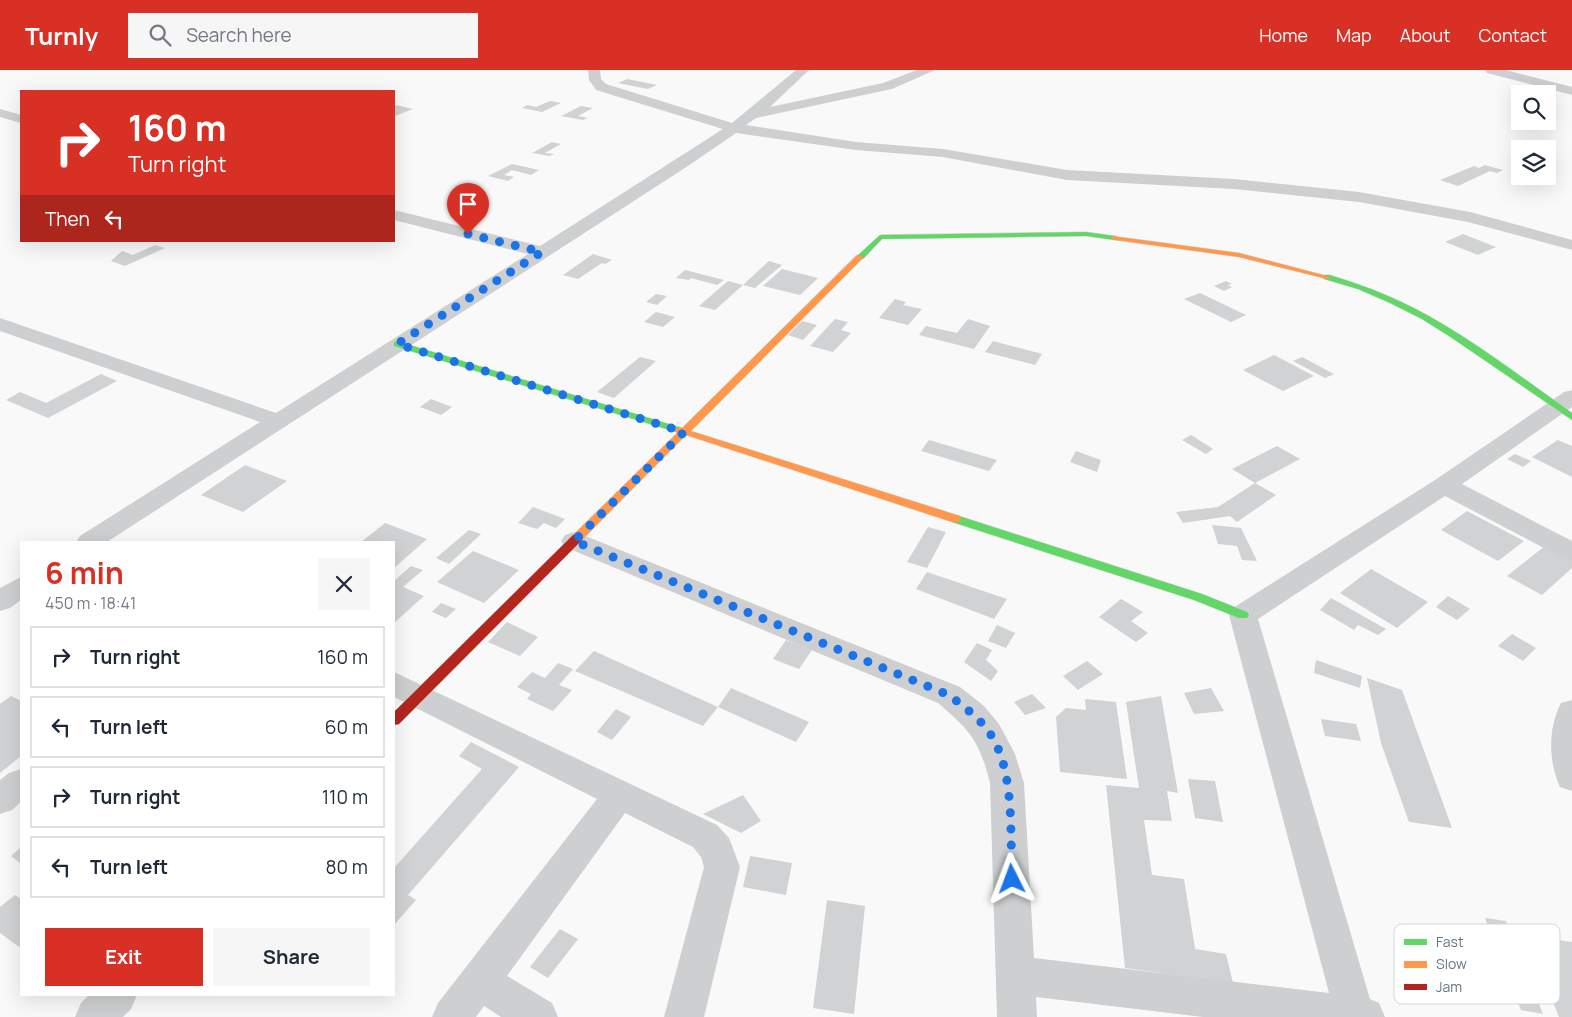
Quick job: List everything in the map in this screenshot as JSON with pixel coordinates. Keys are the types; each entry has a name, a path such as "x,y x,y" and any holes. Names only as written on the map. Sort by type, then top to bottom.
{"street":[{"path":"594,70 595,80 601,87 659,102 734,128 856,146 962,156 1066,176 1234,184 1359,197 1470,217 1572,245"},
{"path":"95,541 397,344 686,161 734,128 788,86 803,70"},
{"path":"750,115 887,86 928,70"},
{"path":"1491,70 1572,91"},
{"path":"0,113 20,119"},
{"path":"395,214 542,252"},
{"path":"395,718 406,690 574,541 880,237 1086,234 1240,255 1342,281 1392,300 1432,322 1567,407 1243,616"},
{"path":"0,324 278,421"},
{"path":"397,344 684,432 1198,597 1243,616"},
{"path":"1444,485 1572,552"},
{"path":"574,541 949,695 968,710 991,735 1001,757 1007,784 1017,1017"},
{"path":"0,601 20,588"},
{"path":"1016,975 1358,1016 1243,616"},
{"path":"406,690 705,836 717,849 722,867 684,1017"},
{"path":"1572,712 1566,739 1572,777"},
{"path":"0,800 20,784"},
{"path":"452,1017 620,794"},
{"path":"479,981 538,1017"},
{"path":"95,1017 117,996"}],"building":[{"path":"627,79 657,85 648,89 618,83"},
{"path":"550,101 561,103 542,112 522,108 527,105 536,107"},
{"path":"396,105 413,109 395,116"},
{"path":"581,106 593,108 578,116 588,118 583,120 561,116"},
{"path":"552,142 561,144 545,153 554,154 550,156 532,153"},
{"path":"512,164 539,170 531,175 512,170 504,175 514,177 508,181 488,176"},
{"path":"1485,165 1503,170 1497,173 1490,171 1458,186 1440,180 1474,166 1479,168"},
{"path":"1463,234 1496,247 1478,255 1445,242"},
{"path":"155,245 165,248 125,266 111,261 122,251 133,255"},
{"path":"593,254 612,260 605,264 602,263 578,279 563,275"},
{"path":"769,261 782,265 755,288 743,285"},
{"path":"782,269 818,278 800,295 763,286"},
{"path":"685,270 724,280 717,285 691,278 689,280 676,278"},
{"path":"728,281 743,285 715,310 699,306"},
{"path":"1226,281 1232,284 1227,285 1232,287 1224,291 1214,286"},
{"path":"1200,293 1246,315 1231,322 1184,299"},
{"path":"656,294 667,296 657,305 646,302"},
{"path":"895,299 906,302 903,305 922,309 908,325 879,318"},
{"path":"656,312 675,317 663,327 644,322"},
{"path":"835,319 848,322 841,330 851,333 833,352 810,346"},
{"path":"968,319 990,326 974,349 919,335 926,326 957,333"},
{"path":"802,321 817,325 803,340 788,335"},
{"path":"993,341 1042,354 1035,365 985,352"},
{"path":"1274,355 1314,376 1283,391 1243,370"},
{"path":"640,357 656,361 614,398 597,392"},
{"path":"1302,357 1334,374 1325,378 1293,361"},
{"path":"101,374 117,381 48,418 6,400 20,392 46,403"},
{"path":"431,399 452,407 441,415 420,407"},
{"path":"1191,435 1213,449 1206,454 1182,440"},
{"path":"929,440 997,460 989,471 921,451"},
{"path":"1558,440 1572,446 1572,477 1532,457"},
{"path":"1277,446 1300,459 1255,483 1232,469"},
{"path":"1076,451 1101,460 1097,472 1070,462"},
{"path":"1515,454 1531,461 1523,467 1507,459"},
{"path":"245,465 287,481 243,512 201,495"},
{"path":"1255,483 1276,495 1237,522 1230,516 1183,523 1176,512 1218,507"},
{"path":"533,507 565,519 556,528 544,523 537,529 518,523"},
{"path":"1467,511 1524,541 1498,561 1441,530"},
{"path":"385,523 427,539 395,567 395,541 362,541"},
{"path":"1212,525 1241,528 1257,561 1242,560 1237,546 1218,544"},
{"path":"928,527 946,532 927,568 907,562"},
{"path":"469,530 481,534 449,564 436,558"},
{"path":"1545,546 1572,560 1572,568 1542,595 1507,576"},
{"path":"473,551 519,570 484,603 437,582"},
{"path":"411,566 423,570 403,587 424,596 395,622 395,580"},
{"path":"1371,569 1428,602 1397,628 1340,593"},
{"path":"927,572 1007,599 994,619 916,589"},
{"path":"1448,596 1470,609 1457,620 1436,607"},
{"path":"1331,598 1386,629 1378,635 1358,625 1354,630 1320,610"},
{"path":"1121,599 1143,612 1131,621 1148,633 1136,642 1099,617"},
{"path":"441,603 456,609 446,618 432,612"},
{"path":"507,622 538,637 520,656 488,642"},
{"path":"997,625 1015,633 1006,648 988,641"},
{"path":"1512,634 1536,648 1523,661 1498,646"},
{"path":"786,640 812,650 799,669 773,659"},
{"path":"977,643 992,650 986,660 998,671 991,681 964,662"},
{"path":"594,651 718,707 703,726 575,671"},
{"path":"1316,660 1362,676 1360,688 1314,673"},
{"path":"1087,661 1103,674 1078,690 1063,676"},
{"path":"558,663 573,669 559,685 572,690 553,711 527,699 531,694 517,687 532,672 545,678"},
{"path":"1367,678 1402,690 1452,828 1409,822 1381,743"},
{"path":"731,688 809,722 796,742 718,707"},
{"path":"1211,688 1224,711 1194,714 1184,693"},
{"path":"1032,694 1046,708 1025,715 1014,702"},
{"path":"11,696 20,700 20,757 0,773 0,704"},
{"path":"1161,696 1178,793 1167,791 1172,821 1144,820 1152,875 1184,879 1195,949 1226,954 1233,983 1125,968 1106,785 1139,788 1126,702"},
{"path":"1085,699 1116,702 1127,779 1060,772 1056,717 1066,708 1086,710"},
{"path":"616,709 631,717 612,740 597,732"},
{"path":"1321,719 1356,724 1361,741 1325,736"},
{"path":"471,742 519,767 408,895 416,900 395,924 395,867 482,769 459,756"},
{"path":"1188,779 1215,781 1223,822 1195,818"},
{"path":"743,795 761,821 741,833 703,814"},
{"path":"20,848 20,863 11,856"},
{"path":"750,856 792,863 786,895 743,887"},
{"path":"15,895 20,898 19,947 0,933 0,907"},
{"path":"827,900 865,906 854,1014 813,1008"},
{"path":"1485,918 1506,921 1507,924 1487,924"},
{"path":"560,929 578,939 548,978 530,967"},
{"path":"1560,940 1572,942 1572,1017 1559,1017 1554,1004 1560,1004"},
{"path":"1519,1004 1539,1004 1543,1014 1521,1010"}],"traffic: fast":[{"path":"860,257 880,237 1086,234 1115,238"},
{"path":"1327,277 1361,287 1425,318 1485,356 1572,417"},
{"path":"397,344 679,430"},
{"path":"956,519 1198,597 1243,615"}],"traffic: slow":[{"path":"1115,238 1239,255 1327,277"},
{"path":"577,538 860,257"},
{"path":"679,430 956,519"}],"traffic: jam":[{"path":"395,719 577,538"}],"route":[{"path":"468,234 542,252 397,344 684,432 574,541 949,695 968,710 991,735 1001,757 1007,784 1012,879"}]}
